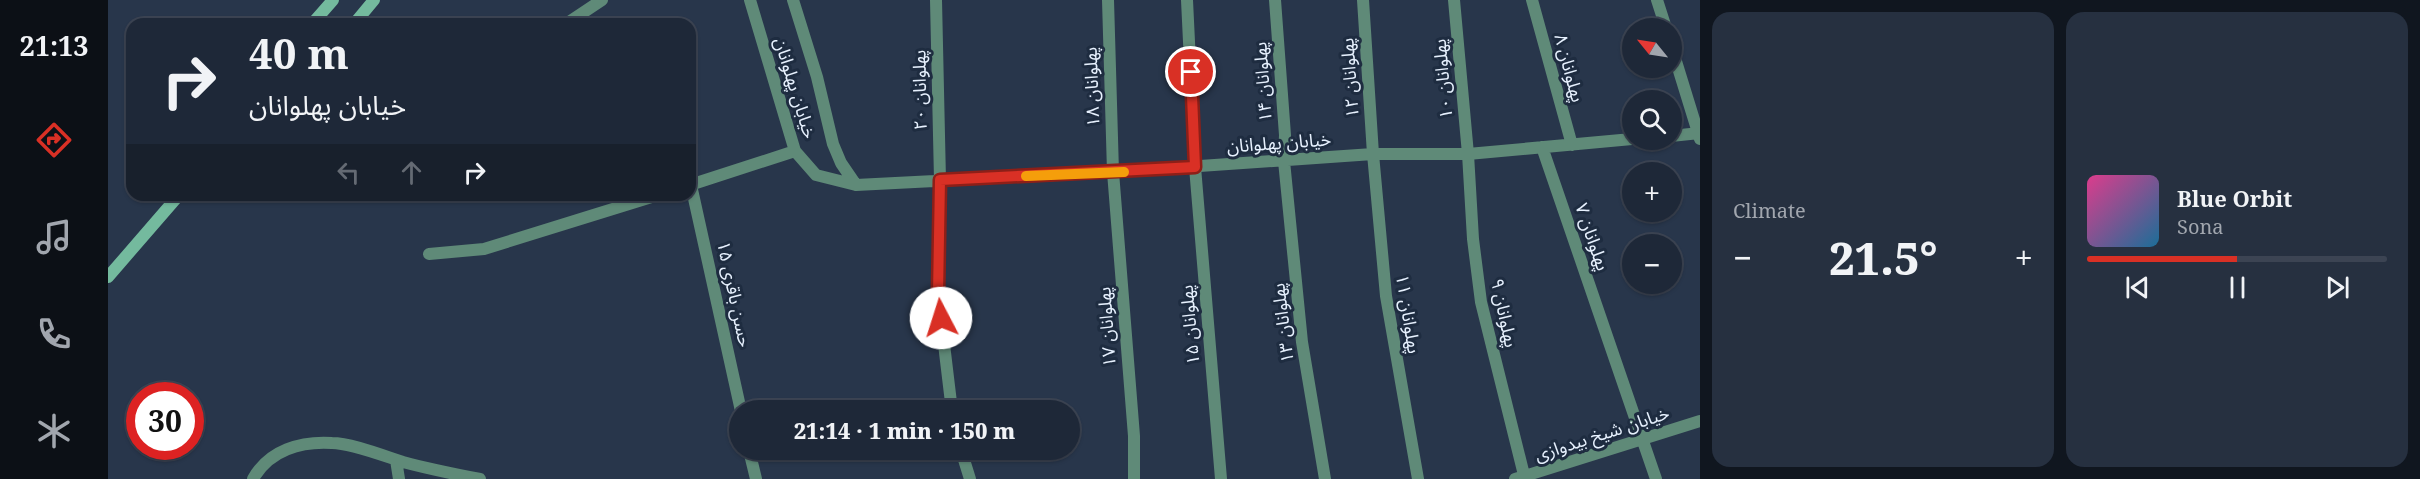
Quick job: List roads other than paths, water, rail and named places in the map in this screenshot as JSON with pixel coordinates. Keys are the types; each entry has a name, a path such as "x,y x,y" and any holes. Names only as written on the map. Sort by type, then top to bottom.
{"street":[{"path":"317,18 333,0"},
{"path":"359,18 375,0"},
{"path":"575,18 602,0"},
{"name":"خیابان پهلوانان","path":"750,0 795,151 816,175 856,185 1113,172 1373,154 1468,154 1622,141"},
{"name":"خیابان پهلوانان","path":"793,0 818,77 833,144 841,163 856,185"},
{"name":"پهلوانان ۲۰","path":"936,0 940,180 938,294 951,400"},
{"name":"پهلوانان ۱۸","path":"1108,0 1113,172"},
{"name":"پهلوانان ۱۵","path":"1187,0 1195,167 1221,479"},
{"name":"پهلوانان ۱۴","path":"1275,0 1285,135 1284,161"},
{"name":"پهلوانان ۱۲","path":"1363,0 1373,154"},
{"name":"پهلوانان ۱۰","path":"1454,0 1468,154"},
{"name":"پهلوانان ۸","path":"1532,0 1572,145"},
{"path":"1657,0 1663,18"},
{"path":"1681,78 1699,135 1682,136"},
{"name":"پهلوانان ۷","path":"1542,147 1641,441 1656,479"},
{"path":"696,183 795,151"},
{"name":"پهلوانان ۱۱","path":"1373,154 1386,296 1418,479"},
{"name":"پهلوانان ۹","path":"1468,154 1473,239 1481,302 1521,478"},
{"name":"پهلوانان ۱۳","path":"1284,161 1302,342 1325,479"},
{"name":"پهلوانان ۱۷","path":"1113,172 1134,436 1134,479"},
{"path":"108,277 174,201"},
{"path":"429,254 484,249 639,201"},
{"name":"حسن باقری ۱۵","path":"695,201 739,400"},
{"name":"خیابان شیخ بیدوازی","path":"1521,478 1700,422"},
{"path":"253,479 259,467 277,453 296,445 334,442 443,472 480,479"},
{"path":"396,460 399,479"},
{"path":"751,460 756,479"},
{"path":"964,460 970,479"}]}
